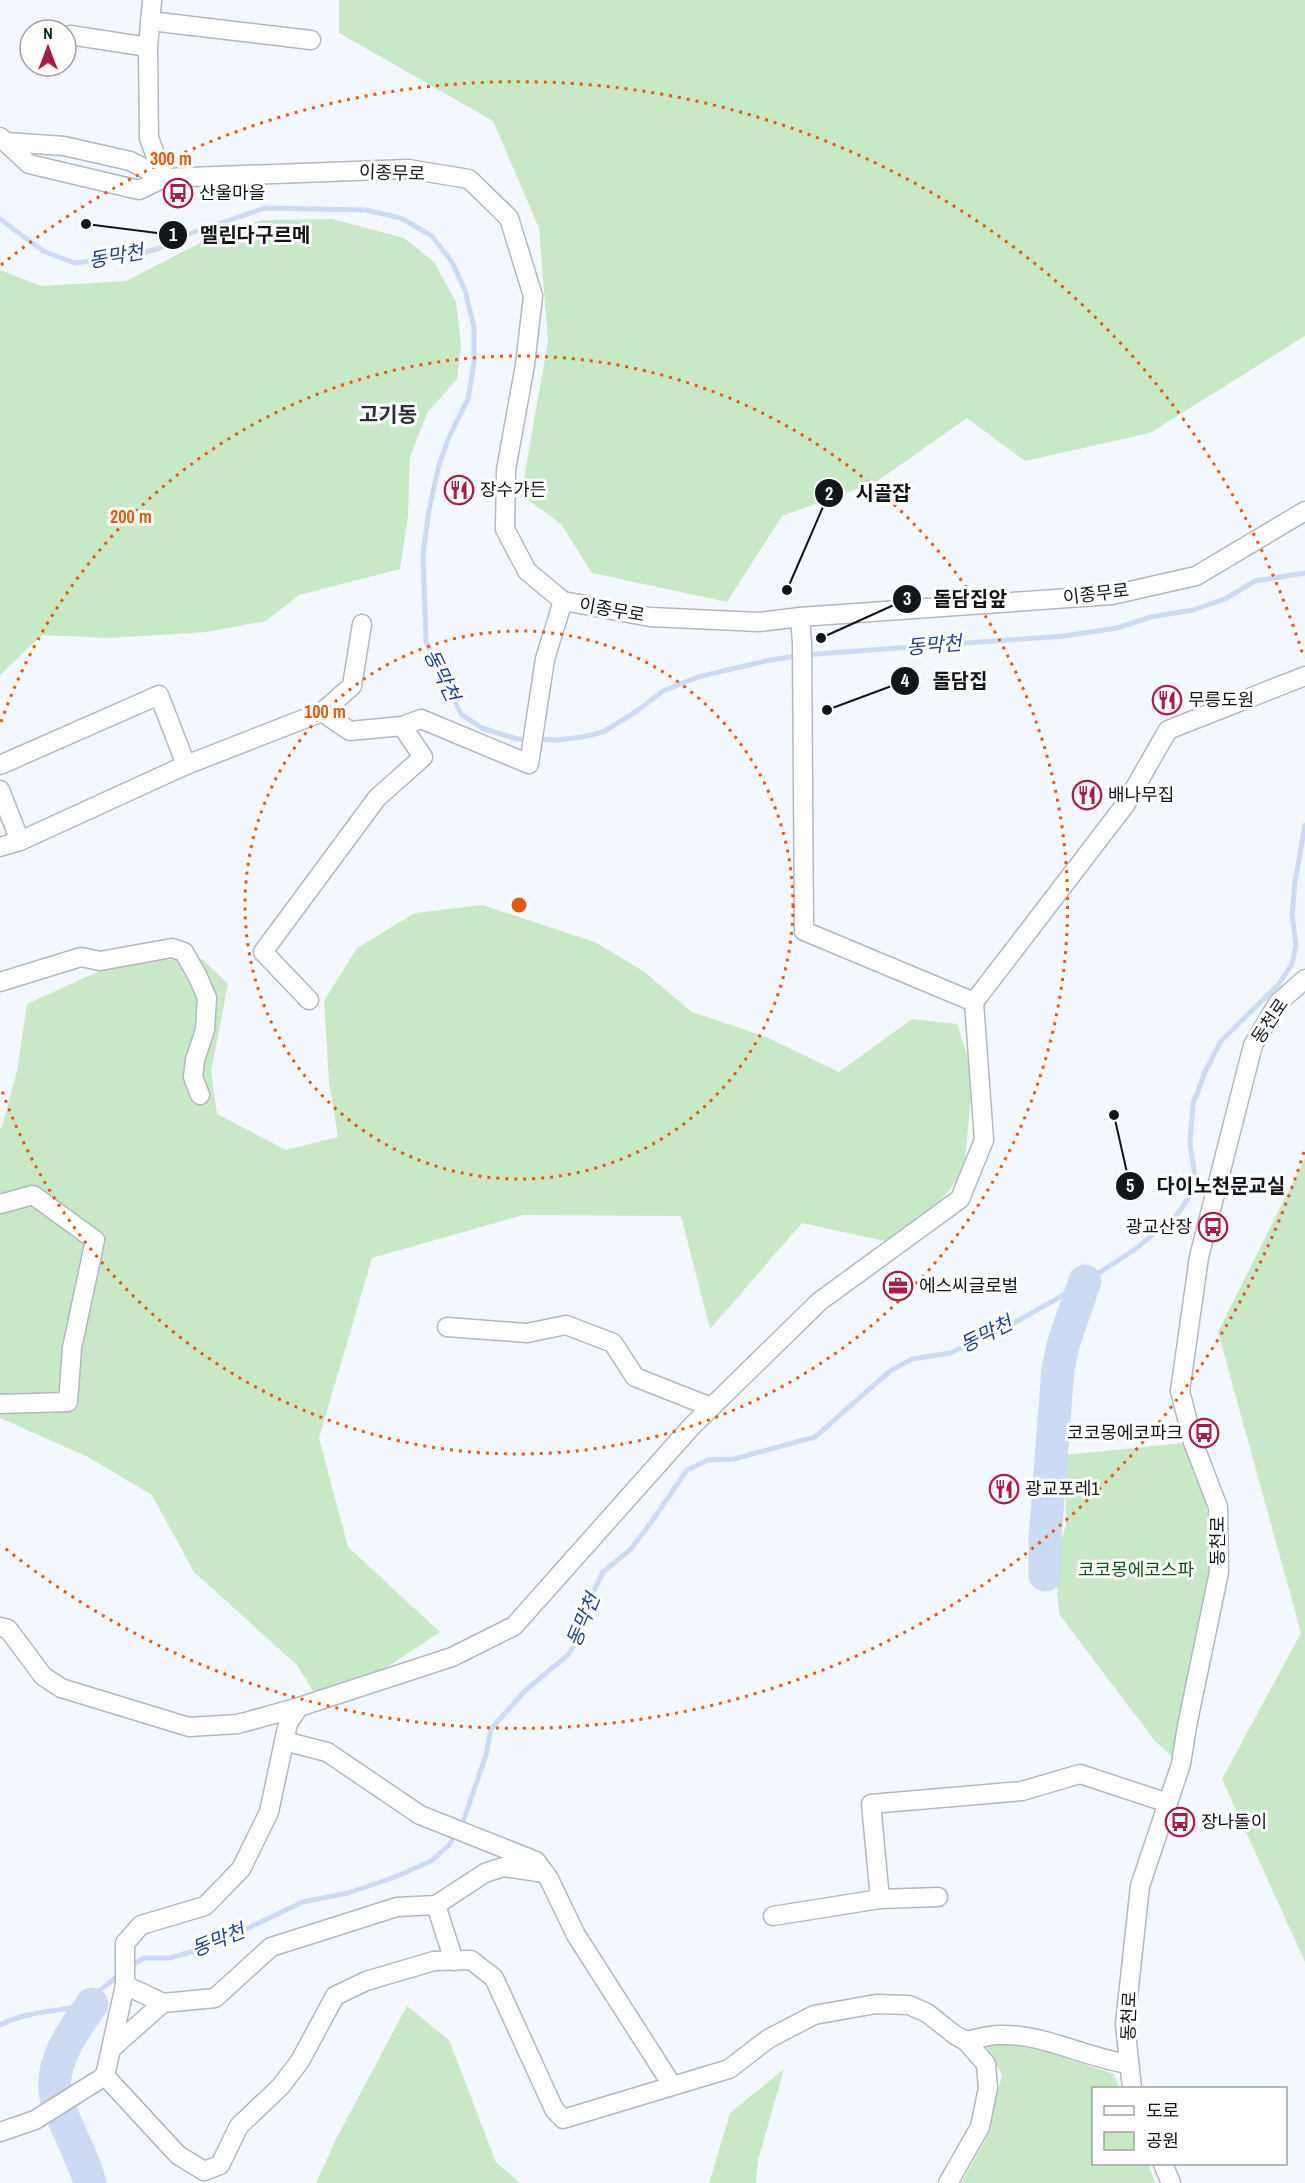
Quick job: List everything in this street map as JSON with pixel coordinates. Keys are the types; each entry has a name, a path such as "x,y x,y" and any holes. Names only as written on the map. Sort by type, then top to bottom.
{"street":[{"path":"152,0 148,47 149,138 164,178"},
{"path":"150,21 311,40"},
{"path":"78,36 148,47"},
{"name":"이종무로","path":"3,140 29,164 139,190 164,178 408,170 469,179 509,218 533,296 525,365 506,470 505,529 526,571 563,601 650,616 759,622 800,617 1112,595 1196,576 1305,511"},
{"name":"이종무로","path":"3,140 64,146 130,161 164,178"},
{"path":"322,712 350,731 402,726 421,719 529,764 545,660 563,601"},
{"path":"800,617 804,931 974,1002"},
{"path":"0,847 20,841 186,765 322,712 352,686 362,624"},
{"path":"0,1627 8,1629 43,1676 62,1688 189,1727 238,1724 300,1707 452,1657 514,1626 711,1407 820,1301 960,1198 984,1140 974,1002 1125,805 1168,730 1305,676"},
{"path":"0,765 159,695 186,765"},
{"path":"309,1000 263,952 376,798 423,757 402,726"},
{"path":"0,790 20,841"},
{"path":"0,982 81,957 100,961 172,948 184,952 207,998 205,1030 195,1060 194,1077 200,1095"},
{"name":"동천로","path":"1132,2087 1125,2024 1140,1886 1181,1764 1219,1572 1218,1507 1193,1442 1180,1391 1199,1257 1253,1045 1278,1003 1305,979"},
{"path":"0,1204 33,1195 94,1240 72,1348 68,1402 0,1404"},
{"path":"447,1327 526,1334 566,1325 613,1343 635,1377 711,1407"},
{"path":"0,2132 35,2120 105,2076 125,1985 125,1942 141,1925 205,1906 241,1869 269,1812 288,1723 300,1707"},
{"path":"284,1741 327,1752 420,1815 536,1861 545,1873 576,1935 672,2085"},
{"path":"880,1899 871,1804 1022,1791 1080,1774 1168,1803"},
{"path":"125,1985 163,2003 215,1998 271,1947 397,1907 436,1905 485,1873 503,1867 545,1873"},
{"path":"773,1916 880,1899 938,1896"},
{"path":"436,1905 454,1961"},
{"path":"105,2076 178,2155 204,2171 220,2164 239,2126 280,2086 300,2061 335,1996 366,1981 434,1961 471,1960 494,1978 554,2109 563,2118 729,2069 768,2039 814,2015 876,2004 909,2005 927,2013 966,2041 986,2064 988,2088 980,2127 948,2183"},
{"path":"111,2049 163,2003"},
{"path":"966,2041 997,2035 1024,2036 1111,2061 1130,2064"},
{"path":"1164,2165 1171,2183"}],"green space":[{"path":"339,0 1305,0 1305,336 1150,433 1025,461 967,418 876,482 782,516 727,602 592,573 561,524 521,495 548,341 539,228 493,121 339,33"},
{"path":"332,219 404,238 434,262 456,302 461,345 457,379 427,413 410,457 408,516 400,569 299,595 266,621 207,632 109,638 42,635 0,675 0,270 41,286 126,281 210,238 262,220"},
{"path":"482,905 595,942 643,971 692,1012 766,1037 839,1072 912,1019 957,1024 973,1073 964,1172 903,1245 802,1223 710,1329 681,1216 523,1215 372,1258 319,1438 348,1547 440,1632 324,1709 297,1665 194,1572 152,1495 88,1457 0,1418 0,1128 17,1071 27,1004 121,961 202,959 228,984 211,1071 217,1114 286,1150 338,1137 329,1082 324,1001 357,948 415,913"},
{"path":"1305,1158 1305,1962 1222,1779 1301,1633 1218,1332"},
{"name":"코코몽에코스파","path":"1193,1442 1219,1572 1181,1764 1155,1741 1059,1614 1055,1560 1066,1525 1065,1455"},
{"path":"407,2006 449,2040 496,2162 520,2183 316,2183 336,2139"},
{"path":"1002,2042 1046,2052 1114,2074 1119,2087 1092,2087 1092,2165 1148,2165 1155,2183 961,2183 986,2139 1002,2075 986,2046"},
{"path":"784,2069 758,2160 756,2183 709,2183 730,2113"}],"waterway":[{"name":"동막천","path":"0,219 43,251 75,263 130,256 157,249 191,233 265,208 365,210 401,218 432,236 452,262 465,290 474,327 474,363 468,399 449,437 439,465 429,510 423,554 426,642 461,714 482,728 517,739 557,740 603,732 637,711 663,691 698,677 770,660 803,655 1064,636 1117,628 1151,617 1193,610 1225,599 1255,581 1305,573"},
{"name":"동막천","path":"129,1967 144,1958 170,1958 208,1947 303,1902 348,1893 395,1877 431,1861 449,1845 462,1825 486,1755 491,1729 526,1690 569,1654 581,1633 590,1599 603,1572 631,1549 687,1470 708,1460 734,1459 815,1437 890,1371 912,1359 950,1353 1014,1323 1074,1289 1134,1250 1177,1215 1189,1197 1195,1177 1190,1143 1193,1104 1205,1072 1221,1041 1279,984 1292,964 1296,945 1292,915 1295,882 1305,825"},
{"name":"동막천","path":"1045,1575 1045,1538 1058,1368 1064,1342 1085,1281"},
{"name":"동막천","path":"0,2025 34,2014 92,2004 100,1990 122,1973"},
{"name":"동막천","path":"90,2183 59,2108 55,2085 56,2072 64,2048 92,2004"}],"place":[{"name":"산울마을","path":"178,193"},
{"name":"멜린다구르메","path":"86,224"},
{"name":"장수가든","path":"459,490"},
{"name":"시골잡","path":"787,590"},
{"name":"돌담집앞","path":"821,638"},
{"name":"무릉도원","path":"1167,700"},
{"name":"돌담집","path":"827,710"},
{"name":"배나무집","path":"1087,795"},
{"name":"다이노천문교실","path":"1114,1115"},
{"name":"광교산장","path":"1213,1227"},
{"name":"에스씨글로벌","path":"898,1286"},
{"name":"코코몽에코파크","path":"1204,1433"},
{"name":"광교포레1","path":"1004,1489"},
{"name":"장나돌이","path":"1180,1822"}],"district":[{"name":"고기동","path":"388,415"}]}
